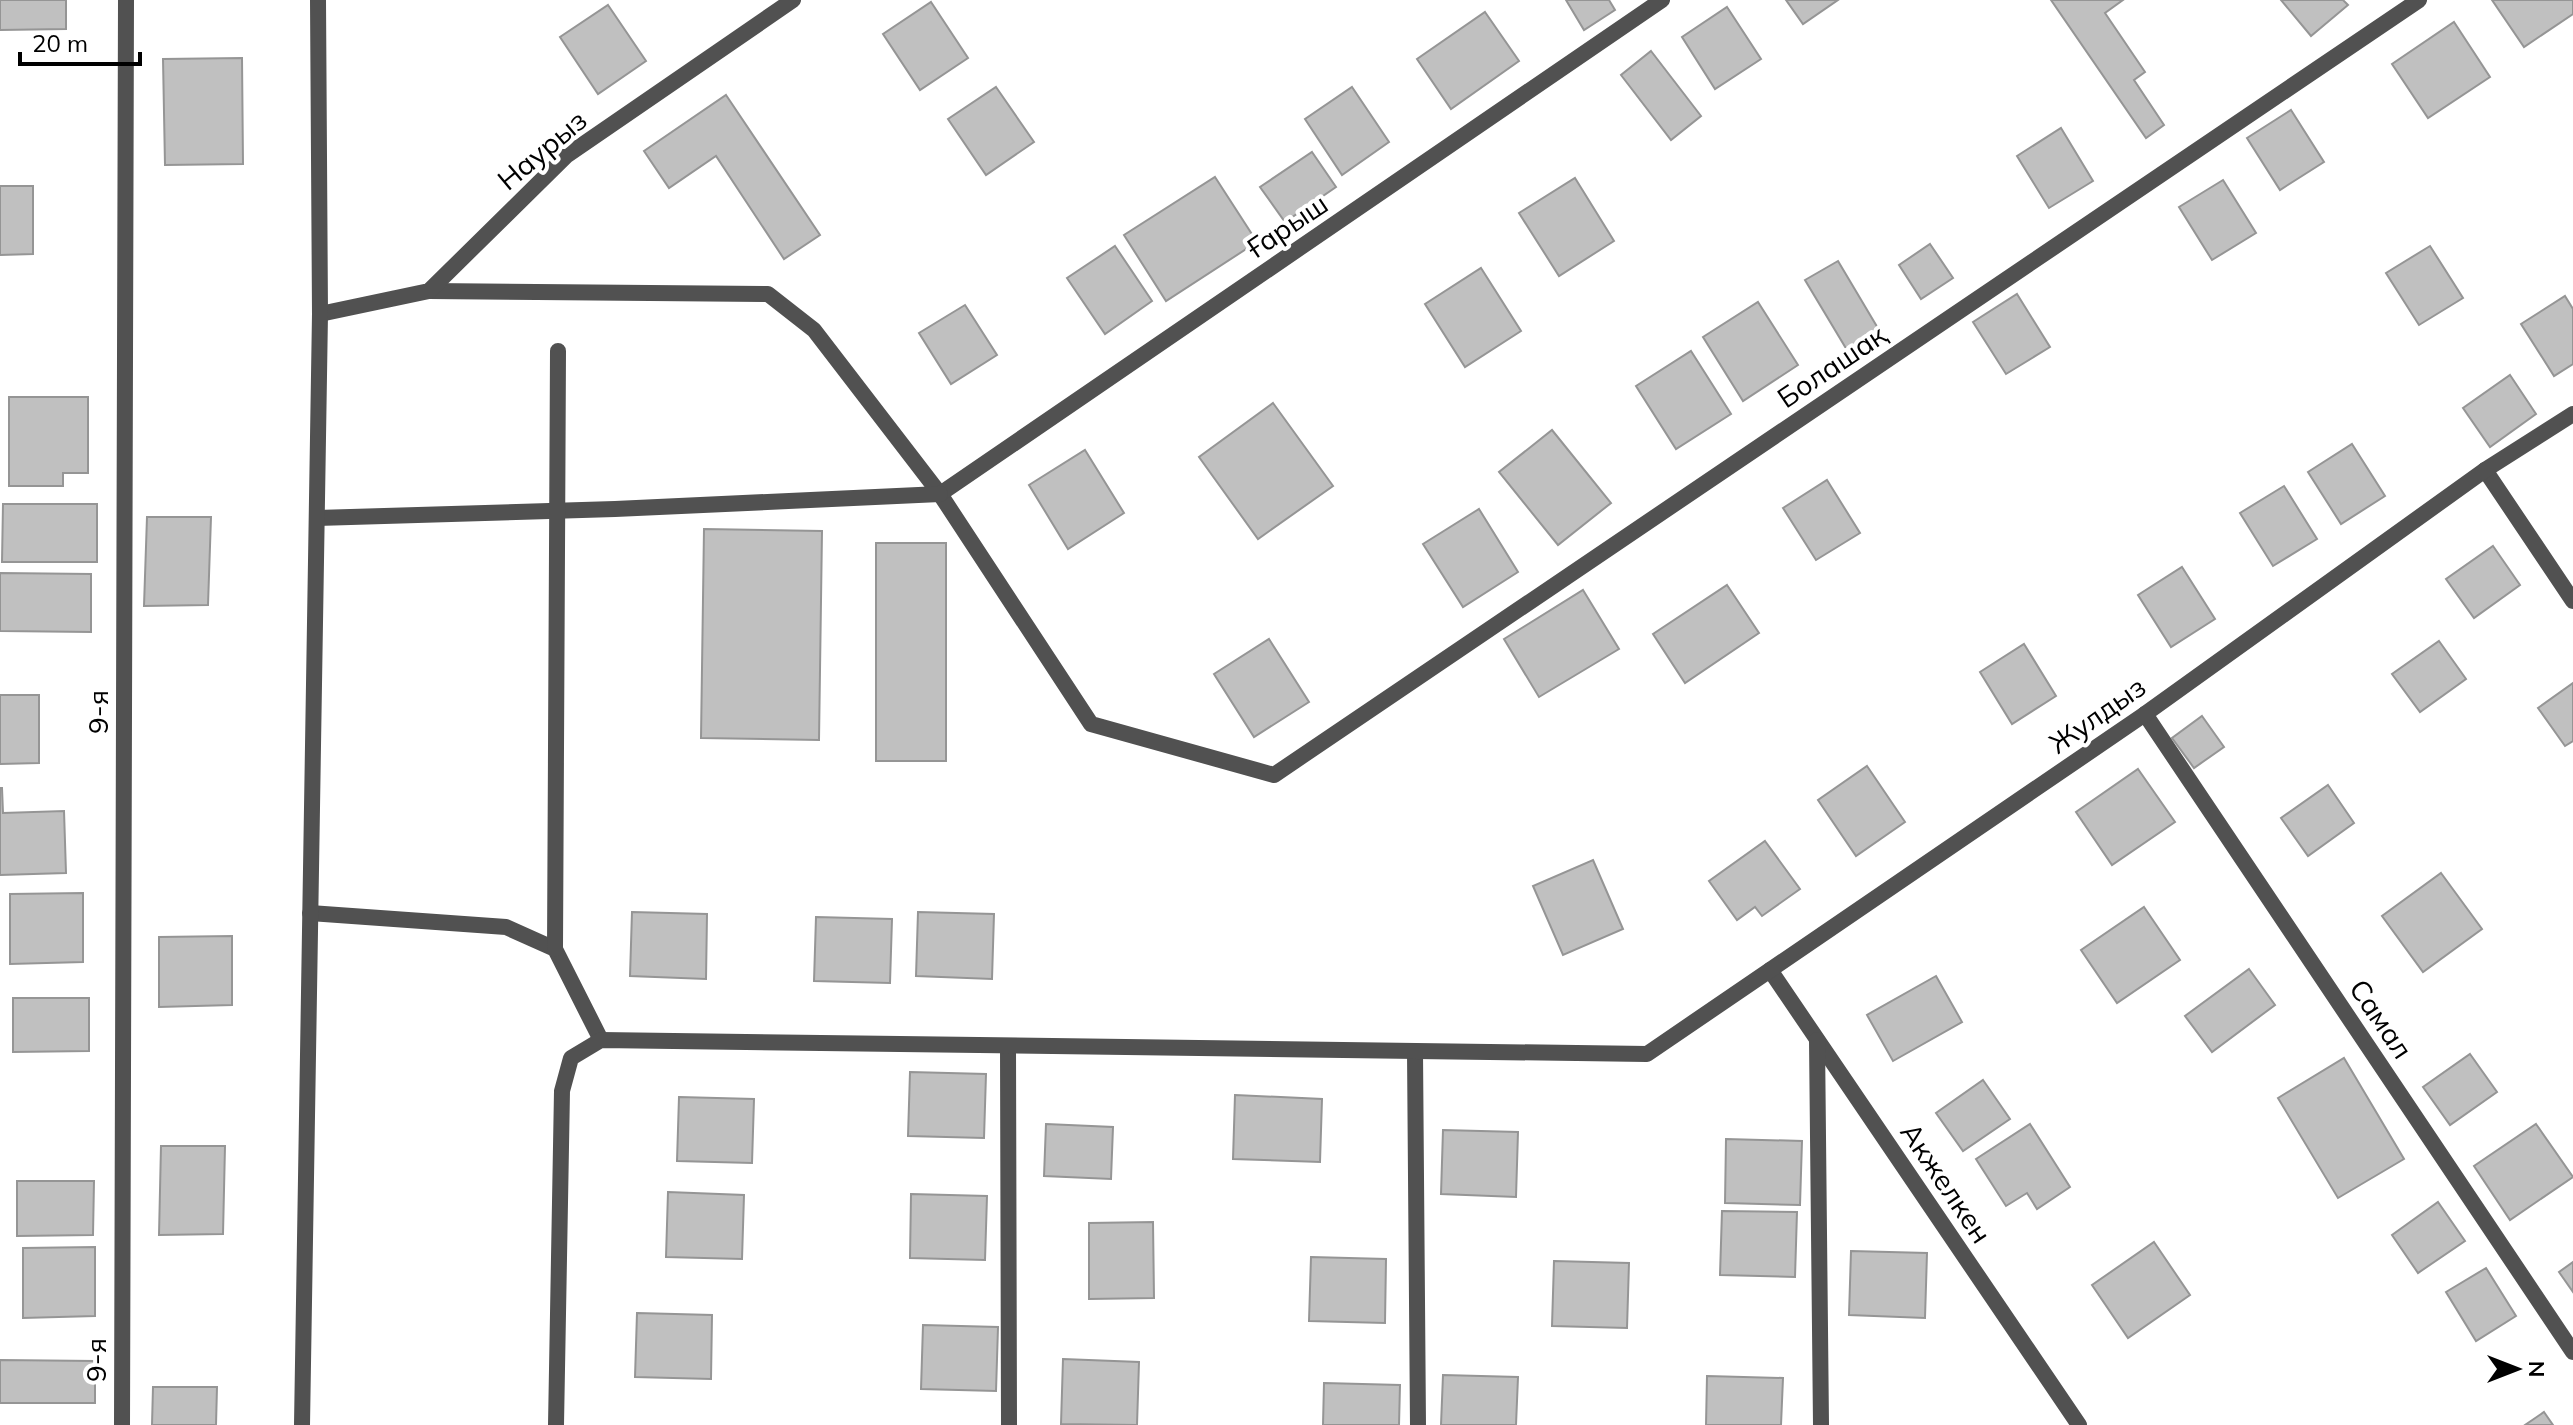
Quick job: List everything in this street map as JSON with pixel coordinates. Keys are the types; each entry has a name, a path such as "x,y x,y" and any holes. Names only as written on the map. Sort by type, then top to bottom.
{"street":[{"name":"9-я","path":"122,1425 126,0"},
{"path":"302,1425 320,314 318,0"},
{"name":"Наурыз","path":"429,291 566,156 793,0"},
{"name":"Ғарыш","path":"940,494 1662,0"},
{"name":"Болашақ","path":"940,494 1091,724 1274,775 2419,0"},
{"path":"320,314 429,291 768,294 814,330 940,494"},
{"path":"558,351 555,949 601,1040"},
{"name":"Жулдыз","path":"1415,1052 1647,1054 2145,714 2485,470 2573,414"},
{"path":"2485,470 2573,601"},
{"path":"317,518 940,494"},
{"name":"Самал","path":"2145,714 2573,1352"},
{"path":"310,913 506,927 555,949"},
{"name":"Акжелкен","path":"1770,970 2079,1425"},
{"path":"556,1425 562,1091 571,1058 601,1040 1415,1052 1418,1425"},
{"path":"1817,1040 1821,1425"},
{"path":"1008,1046 1009,1425"}],"building":[{"path":"0,0 66,0 66,29 0,30"},
{"path":"1566,0 1609,0 1615,10 1584,30"},
{"path":"1786,0 1838,0 1803,24"},
{"path":"2051,0 2123,0 2105,13 2145,72 2134,80 2164,125 2146,138"},
{"path":"2281,0 2343,0 2348,5 2311,36"},
{"path":"2492,0 2573,0 2573,14 2524,47"},
{"path":"931,2 968,58 920,90 883,34"},
{"path":"608,5 646,61 598,94 560,37"},
{"path":"1727,7 1761,59 1715,89 1682,37"},
{"path":"1485,12 1519,61 1451,109 1417,59"},
{"path":"2454,22 2490,77 2428,118 2392,64"},
{"path":"1651,51 1701,116 1671,140 1621,75"},
{"path":"242,58 243,164 165,165 163,59"},
{"path":"996,87 1034,142 986,175 948,119"},
{"path":"1352,87 1389,142 1342,175 1305,119"},
{"path":"726,95 820,235 784,259 716,156 669,188 644,151"},
{"path":"2291,110 2324,162 2280,190 2247,138"},
{"path":"2061,128 2093,181 2049,208 2017,156"},
{"path":"1312,152 1336,187 1285,222 1260,187"},
{"path":"1215,177 1257,242 1166,301 1124,235"},
{"path":"1575,178 1614,241 1559,276 1519,213"},
{"path":"2223,180 2256,233 2212,260 2179,207"},
{"path":"0,186 33,186 33,254 0,255"},
{"path":"1930,244 1953,278 1921,299 1899,265"},
{"path":"1115,246 1152,301 1105,334 1067,278"},
{"path":"2430,246 2463,298 2419,325 2386,273"},
{"path":"1838,261 1879,330 1847,350 1805,280"},
{"path":"1481,268 1521,331 1465,367 1425,304"},
{"path":"2017,294 2050,347 2006,374 1973,322"},
{"path":"2565,296 2573,309 2573,364 2554,376 2521,324"},
{"path":"1758,302 1798,365 1743,401 1703,337"},
{"path":"965,305 997,355 951,384 919,333"},
{"path":"1691,351 1731,414 1676,449 1636,386"},
{"path":"2510,375 2536,414 2490,447 2463,408"},
{"path":"9,397 88,397 88,473 63,473 63,486 9,486"},
{"path":"1273,403 1333,486 1258,539 1199,457"},
{"path":"1552,430 1611,503 1558,545 1499,472"},
{"path":"2352,444 2385,496 2341,524 2308,472"},
{"path":"1085,450 1124,513 1068,549 1029,485"},
{"path":"1827,480 1860,533 1816,560 1783,508"},
{"path":"2284,486 2317,539 2273,566 2240,513"},
{"path":"3,504 97,504 97,562 2,562"},
{"path":"1479,509 1518,572 1463,607 1423,544"},
{"path":"147,517 211,517 208,605 144,606"},
{"path":"704,529 822,531 819,740 701,738"},
{"path":"876,543 946,543 946,761 876,761"},
{"path":"2493,546 2520,585 2474,618 2446,579"},
{"path":"2182,567 2215,619 2171,647 2138,595"},
{"path":"0,573 91,574 91,632 0,631"},
{"path":"1727,585 1759,633 1685,683 1653,634"},
{"path":"1583,590 1619,649 1539,697 1504,639"},
{"path":"1269,639 1309,702 1254,737 1214,674"},
{"path":"2439,641 2466,679 2420,712 2392,674"},
{"path":"2024,644 2056,696 2012,724 1980,672"},
{"path":"2573,683 2573,741 2565,746 2538,708"},
{"path":"0,695 39,695 39,763 0,764"},
{"path":"2202,716 2224,747 2194,768 2172,738"},
{"path":"1867,766 1905,822 1856,856 1818,800"},
{"path":"2138,769 2175,822 2112,865 2076,812"},
{"path":"2328,785 2354,823 2308,856 2281,818"},
{"path":"0,788 3,813 64,811 66,873 0,875"},
{"path":"1765,841 1800,889 1762,916 1755,907 1737,920 1709,881"},
{"path":"1593,860 1623,929 1563,955 1533,886"},
{"path":"2441,873 2482,929 2423,972 2382,916"},
{"path":"83,893 83,962 10,964 10,894"},
{"path":"2144,907 2180,960 2117,1003 2081,950"},
{"path":"632,912 707,914 706,979 630,976"},
{"path":"918,912 994,914 992,979 916,976"},
{"path":"816,917 892,919 890,983 814,981"},
{"path":"232,936 232,1005 159,1007 159,937"},
{"path":"2249,969 2275,1005 2212,1052 2185,1016"},
{"path":"1936,976 1962,1022 1893,1061 1867,1015"},
{"path":"13,998 89,998 89,1051 13,1052"},
{"path":"2470,1054 2497,1092 2450,1125 2423,1087"},
{"path":"2344,1058 2404,1159 2338,1198 2278,1098"},
{"path":"910,1072 986,1074 984,1138 908,1136"},
{"path":"1983,1080 2010,1119 1963,1151 1936,1113"},
{"path":"1235,1095 1322,1099 1320,1162 1233,1159"},
{"path":"679,1097 754,1099 752,1163 677,1161"},
{"path":"1046,1124 1113,1127 1111,1179 1044,1176"},
{"path":"2030,1124 2070,1187 2037,1209 2027,1193 2006,1206 1976,1159"},
{"path":"2536,1124 2573,1177 2510,1220 2474,1166"},
{"path":"1443,1130 1518,1132 1516,1197 1441,1194"},
{"path":"1726,1139 1802,1141 1800,1205 1725,1203"},
{"path":"161,1146 225,1146 223,1234 159,1235"},
{"path":"17,1181 94,1181 93,1235 17,1236"},
{"path":"668,1192 744,1195 742,1259 666,1257"},
{"path":"911,1194 987,1196 985,1260 910,1258"},
{"path":"2438,1202 2465,1241 2418,1273 2392,1235"},
{"path":"1722,1211 1797,1212 1795,1277 1720,1275"},
{"path":"1153,1222 1154,1298 1089,1299 1089,1223"},
{"path":"2154,1242 2190,1295 2128,1338 2092,1285"},
{"path":"95,1247 95,1316 23,1318 23,1248"},
{"path":"1851,1251 1927,1253 1925,1318 1849,1315"},
{"path":"1311,1257 1386,1259 1385,1323 1309,1321"},
{"path":"1554,1261 1629,1263 1627,1328 1552,1326"},
{"path":"2573,1262 2573,1292 2559,1272"},
{"path":"2486,1268 2516,1316 2476,1341 2446,1292"},
{"path":"637,1313 712,1315 711,1379 635,1377"},
{"path":"923,1325 998,1327 996,1391 921,1389"},
{"path":"1063,1359 1139,1362 1137,1425 1061,1424"},
{"path":"0,1360 95,1361 95,1403 0,1403"},
{"path":"1443,1375 1518,1377 1516,1425 1441,1425"},
{"path":"1707,1376 1783,1378 1781,1425 1706,1425"},
{"path":"1324,1383 1400,1385 1399,1425 1323,1425"},
{"path":"153,1387 217,1387 216,1425 152,1425"},
{"path":"2544,1412 2553,1425 2525,1425"}]}
